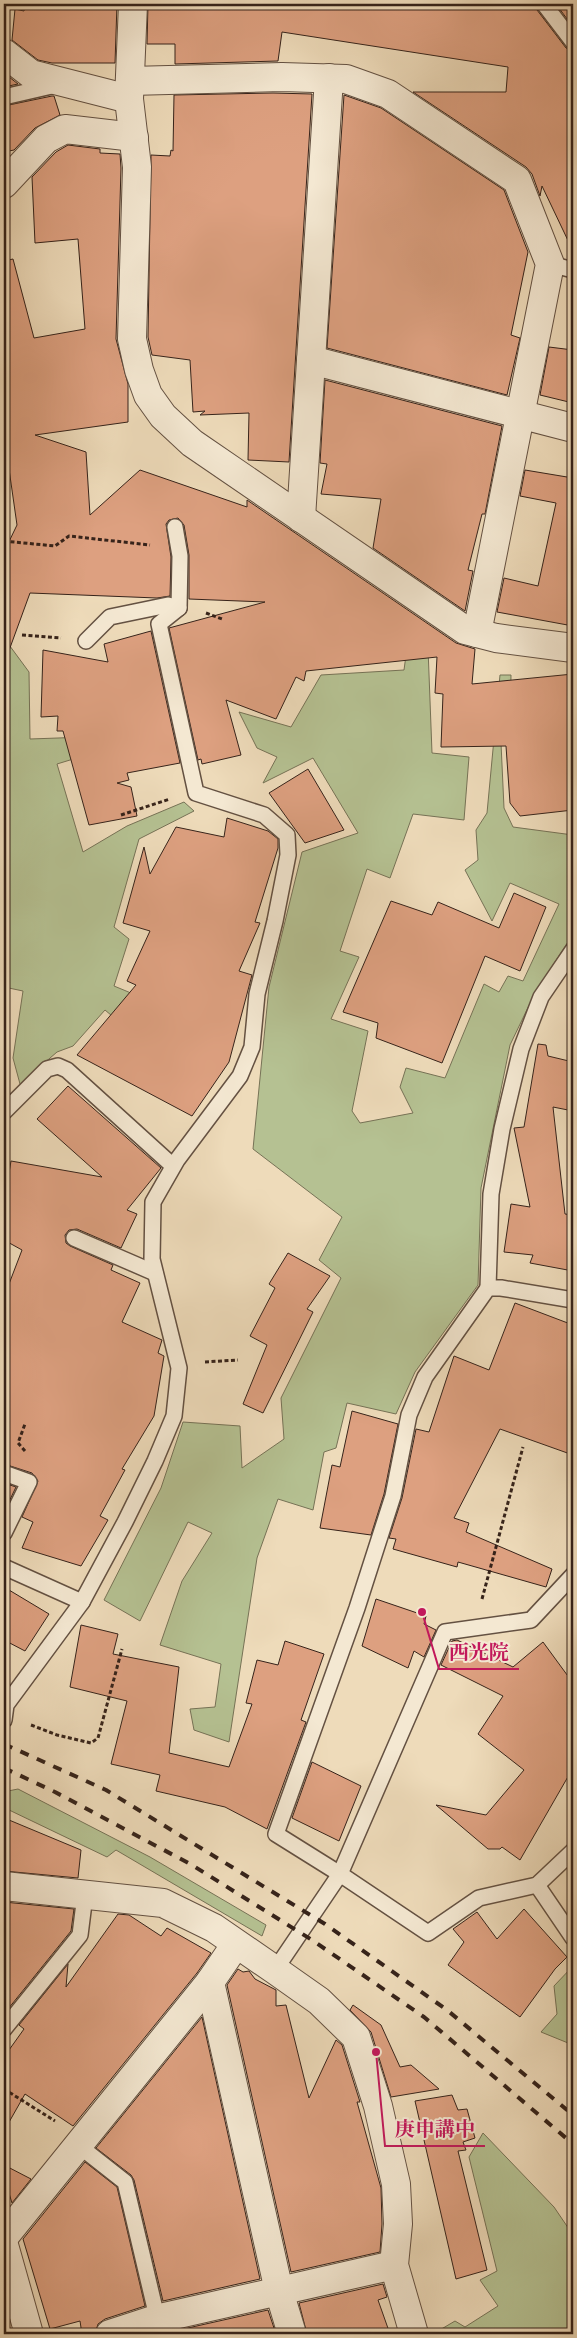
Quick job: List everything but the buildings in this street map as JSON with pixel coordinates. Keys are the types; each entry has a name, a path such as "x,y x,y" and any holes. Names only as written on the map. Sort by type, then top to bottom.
{"street":[{"path":"133,4 129,90 137,167 132,339 139,370 148,395 163,416 192,444 465,630 496,638 573,648"},
{"path":"4,52 31,74 64,83 129,90 282,77 346,79 388,94 517,180 562,267 521,416 477,634"},
{"path":"301,518 329,78"},
{"path":"4,184 46,140 65,129 134,137"},
{"path":"311,360 573,428"},
{"path":"4,1886 163,1903 214,1928 275,1970 318,2001 356,2037 378,2106 396,2184 398,2224 394,2265 414,2334"},
{"path":"4,2237 210,1982 236,1944"},
{"path":"210,1982 278,2291 292,2334"},
{"path":"4,2246 29,2334"},
{"path":"110,2334 158,2326 278,2291 394,2265"}],"lane":[{"path":"544,4 573,42"},
{"path":"4,98 64,83"},
{"path":"175,527 180,556 179,608"},
{"path":"86,641 110,617 168,605 179,608"},
{"path":"5,1711 82,1602 142,1487 174,1416 179,1368 152,1260 153,1202 173,1166 240,1076 252,1047 257,994 275,921 288,855 288,835 264,815 196,793 159,624 179,608"},
{"path":"573,950 541,997 519,1058 502,1129 491,1194 488,1288 425,1377 409,1415 393,1496 357,1608 276,1834 428,1933 479,1898 537,1885 573,1851"},
{"path":"4,1112 47,1069 58,1066 67,1070 173,1166"},
{"path":"74,1238 155,1273"},
{"path":"488,1288 501,1288 573,1300"},
{"path":"4,1473 29,1482 4,1533"},
{"path":"4,1567 82,1602"},
{"path":"275,1970 340,1874 445,1632 531,1620 573,1574"},
{"path":"537,1885 573,1938"},
{"path":"4,2029 80,1935 85,1895"},
{"path":"80,2142 124,2182 158,2326"}],"path":[{"path":"4,541 55,546 69,536 178,548"},
{"path":"22,635 86,641"},
{"path":"121,815 196,793"},
{"path":"475,1628 523,1447"},
{"path":"5,1711 57,1735 91,1743 98,1738 122,1649"},
{"path":"4,2089 80,2142"}],"green space":[{"path":"409,633 428,648 432,753 469,757 464,820 413,814 390,878 367,869 340,951 359,957 331,1019 368,1031 352,1111 360,1123 413,1113 400,1087 406,1068 445,1078 484,984 499,992 508,976 523,981 559,904 510,883 492,921 465,870 478,860 476,830 487,813 500,675 511,675 510,740 501,743 504,808 513,827 573,835 573,934 535,993 510,1045 481,1188 478,1285 415,1372 396,1414 347,1403 336,1448 324,1452 313,1510 278,1499 257,1558 229,1742 194,1730 190,1709 215,1707 221,1664 160,1645 182,1581 212,1533 188,1522 140,1621 104,1600 161,1488 183,1422 240,1426 242,1468 284,1439 281,1398 341,1278 319,1260 342,1217 253,1149 269,987 302,852 358,833 313,758 263,783 277,757 257,748 239,712 291,727 321,675 404,670"},
{"path":"4,638 29,672 30,739 86,737 96,752 57,764 83,852 127,826 184,802 194,811 139,839 114,927 129,939 114,986 143,998 118,1021 105,1010 73,1046 57,1052 20,1084 13,1058 23,991 4,987 4,802 7,800 4,795"},
{"path":"18,1789 150,1857 266,1925 262,1936 116,1850 107,1857 7,1809 8,1791"},
{"path":"573,1966 573,2045 541,2032 557,2014 554,1986"},
{"path":"483,2133 554,2207 573,2235 573,2334 487,2334 482,2331 476,2334 433,2334 455,2321 465,2327 498,2306 480,2280 497,2271 469,2157"}],"railway":[{"path":"4,1744 106,1790 325,1924 447,2010 573,2115"},
{"path":"4,1768 55,1792 192,1865 312,1940 424,2017 573,2144"}],"place":[{"name":"西光院","path":"422,1612"},
{"name":"庚申講中","path":"376,2052"}]}
